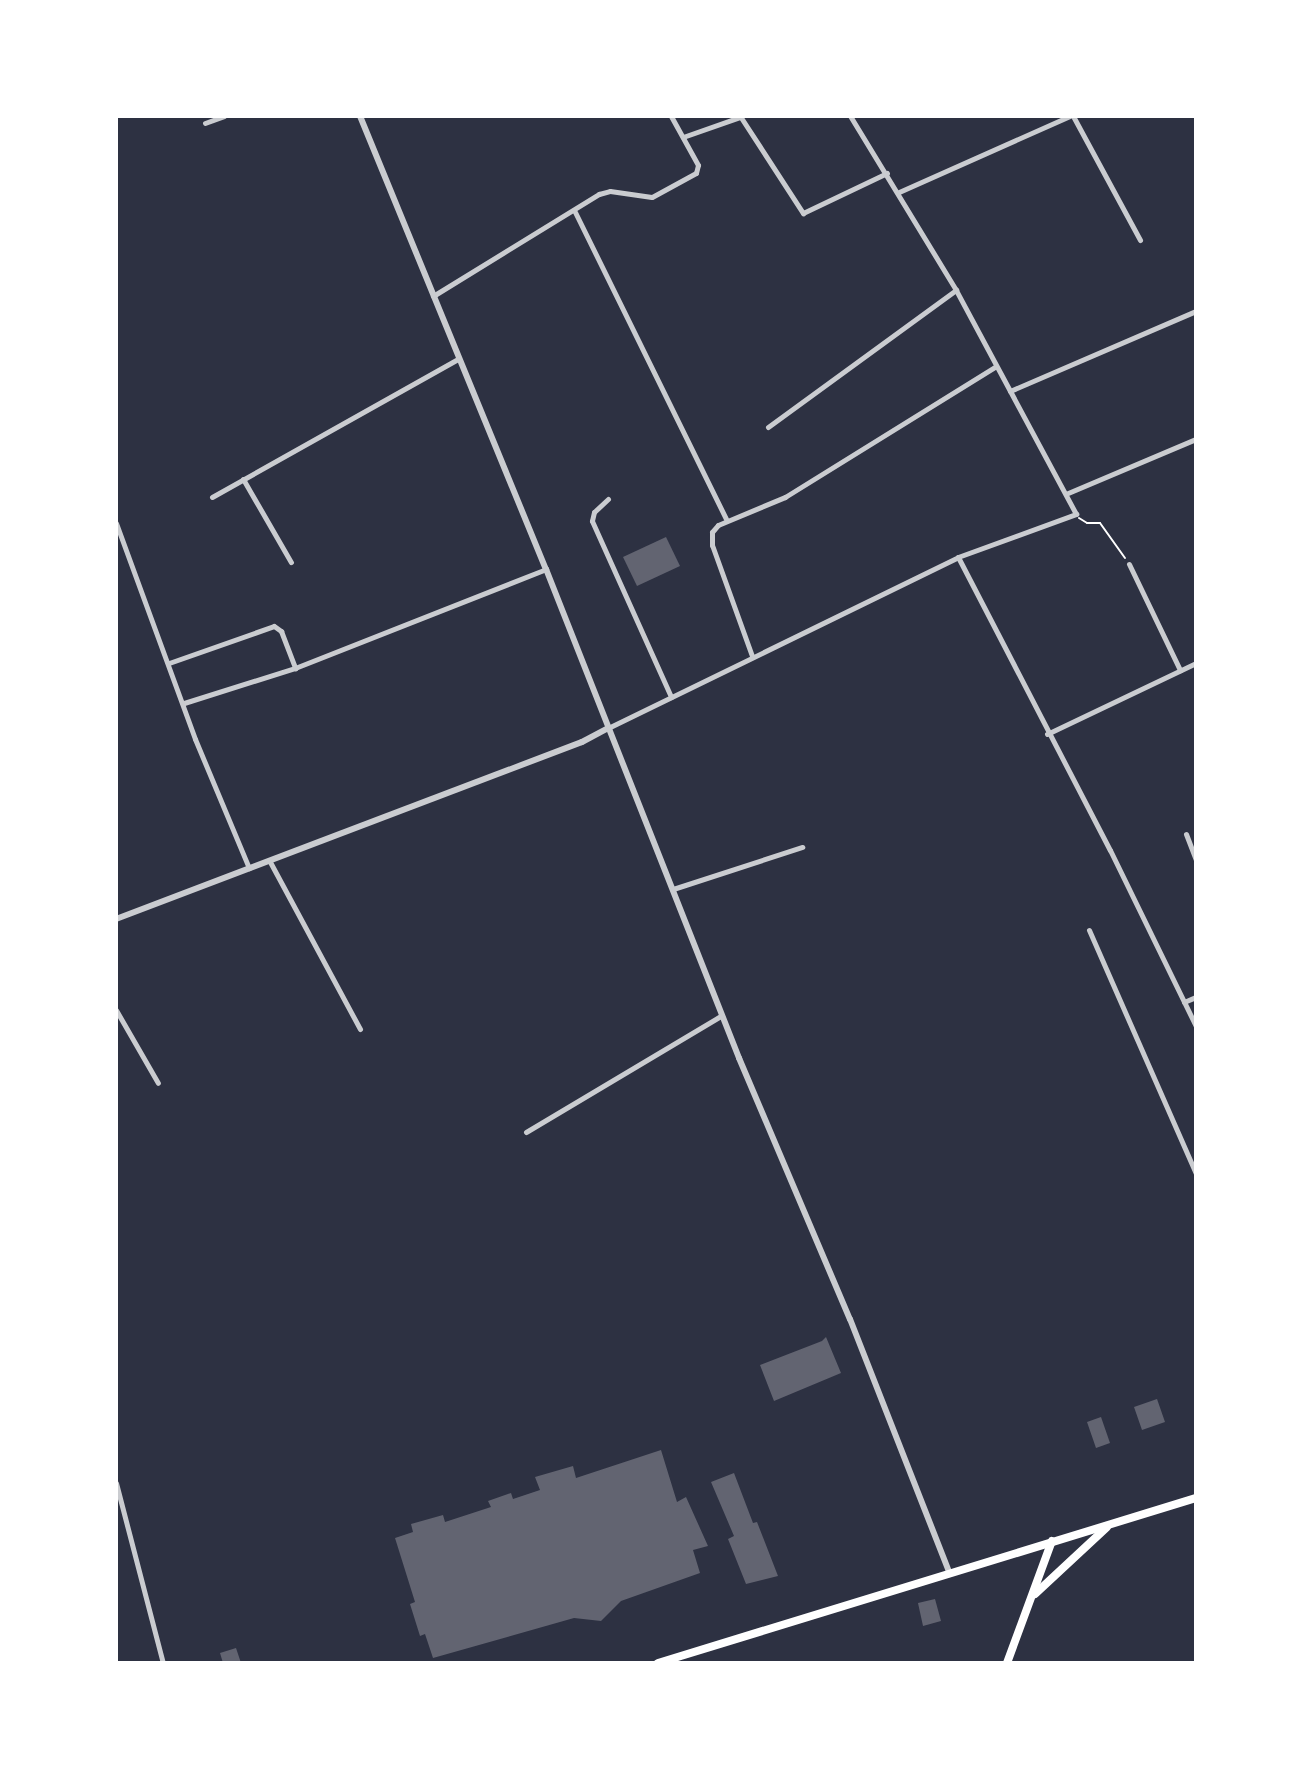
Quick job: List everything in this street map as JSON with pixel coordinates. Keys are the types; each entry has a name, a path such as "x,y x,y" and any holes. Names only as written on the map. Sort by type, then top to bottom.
{"main road":[{"path":"658,1663 1196,1498"},
{"path":"1029,1601 1111,1524"},
{"path":"1007,1663 1052,1541"}],"street":[{"path":"205,123 224,116"},
{"path":"360,116 546,569 722,1015 845,1307 949,1572"},
{"path":"433,296 605,192 652,197 696,173 698,165 671,116"},
{"path":"683,137 740,116 803,213 808,214 887,173"},
{"path":"116,919 582,742 958,557 1076,514 1068,493 995,367 956,290 850,116"},
{"path":"899,192 1072,116 1140,240"},
{"path":"575,212 726,519"},
{"path":"768,427 956,290"},
{"path":"1010,391 1196,311"},
{"path":"212,497 458,359"},
{"path":"752,656 711,538 726,519 785,497 995,367"},
{"path":"1068,493 1196,439"},
{"path":"243,479 291,562"},
{"path":"608,499 594,512 592,521 671,697"},
{"path":"116,523 249,868"},
{"path":"958,557 1047,734 1110,850 1196,1026"},
{"path":"1129,564 1180,670"},
{"path":"184,703 295,668 546,569"},
{"path":"169,663 274,626 281,631 295,668"},
{"path":"1047,734 1196,663"},
{"path":"1186,834 1196,860"},
{"path":"673,889 802,847"},
{"path":"269,860 360,1029"},
{"path":"1089,930 1196,1174"},
{"path":"1184,1002 1196,997"},
{"path":"116,1010 158,1083"},
{"path":"526,1132 722,1015"},
{"path":"116,1483 163,1663"}],"path":[{"path":"1076,514 1083,522 1102,525 1129,564"}],"building":[{"path":"666,537 680,566 637,586 623,557"},
{"path":"826,1337 841,1373 774,1401 760,1365"},
{"path":"1157,1399 1165,1422 1142,1430 1134,1407"},
{"path":"1101,1417 1110,1443 1096,1448 1087,1422"},
{"path":"661,1450 677,1502 686,1497 708,1546 693,1550 700,1573 621,1601 601,1621 574,1618 433,1658 425,1634 420,1636 410,1604 415,1602 395,1538 413,1532 411,1524 443,1515 445,1522 491,1507 488,1501 511,1493 513,1499 540,1490 535,1477 573,1466 576,1478"},
{"path":"734,1473 778,1576 746,1584 728,1539 734,1536 711,1482"},
{"path":"935,1599 941,1621 923,1626 918,1603"},
{"path":"236,1648 241,1663 223,1663 220,1653"}]}
